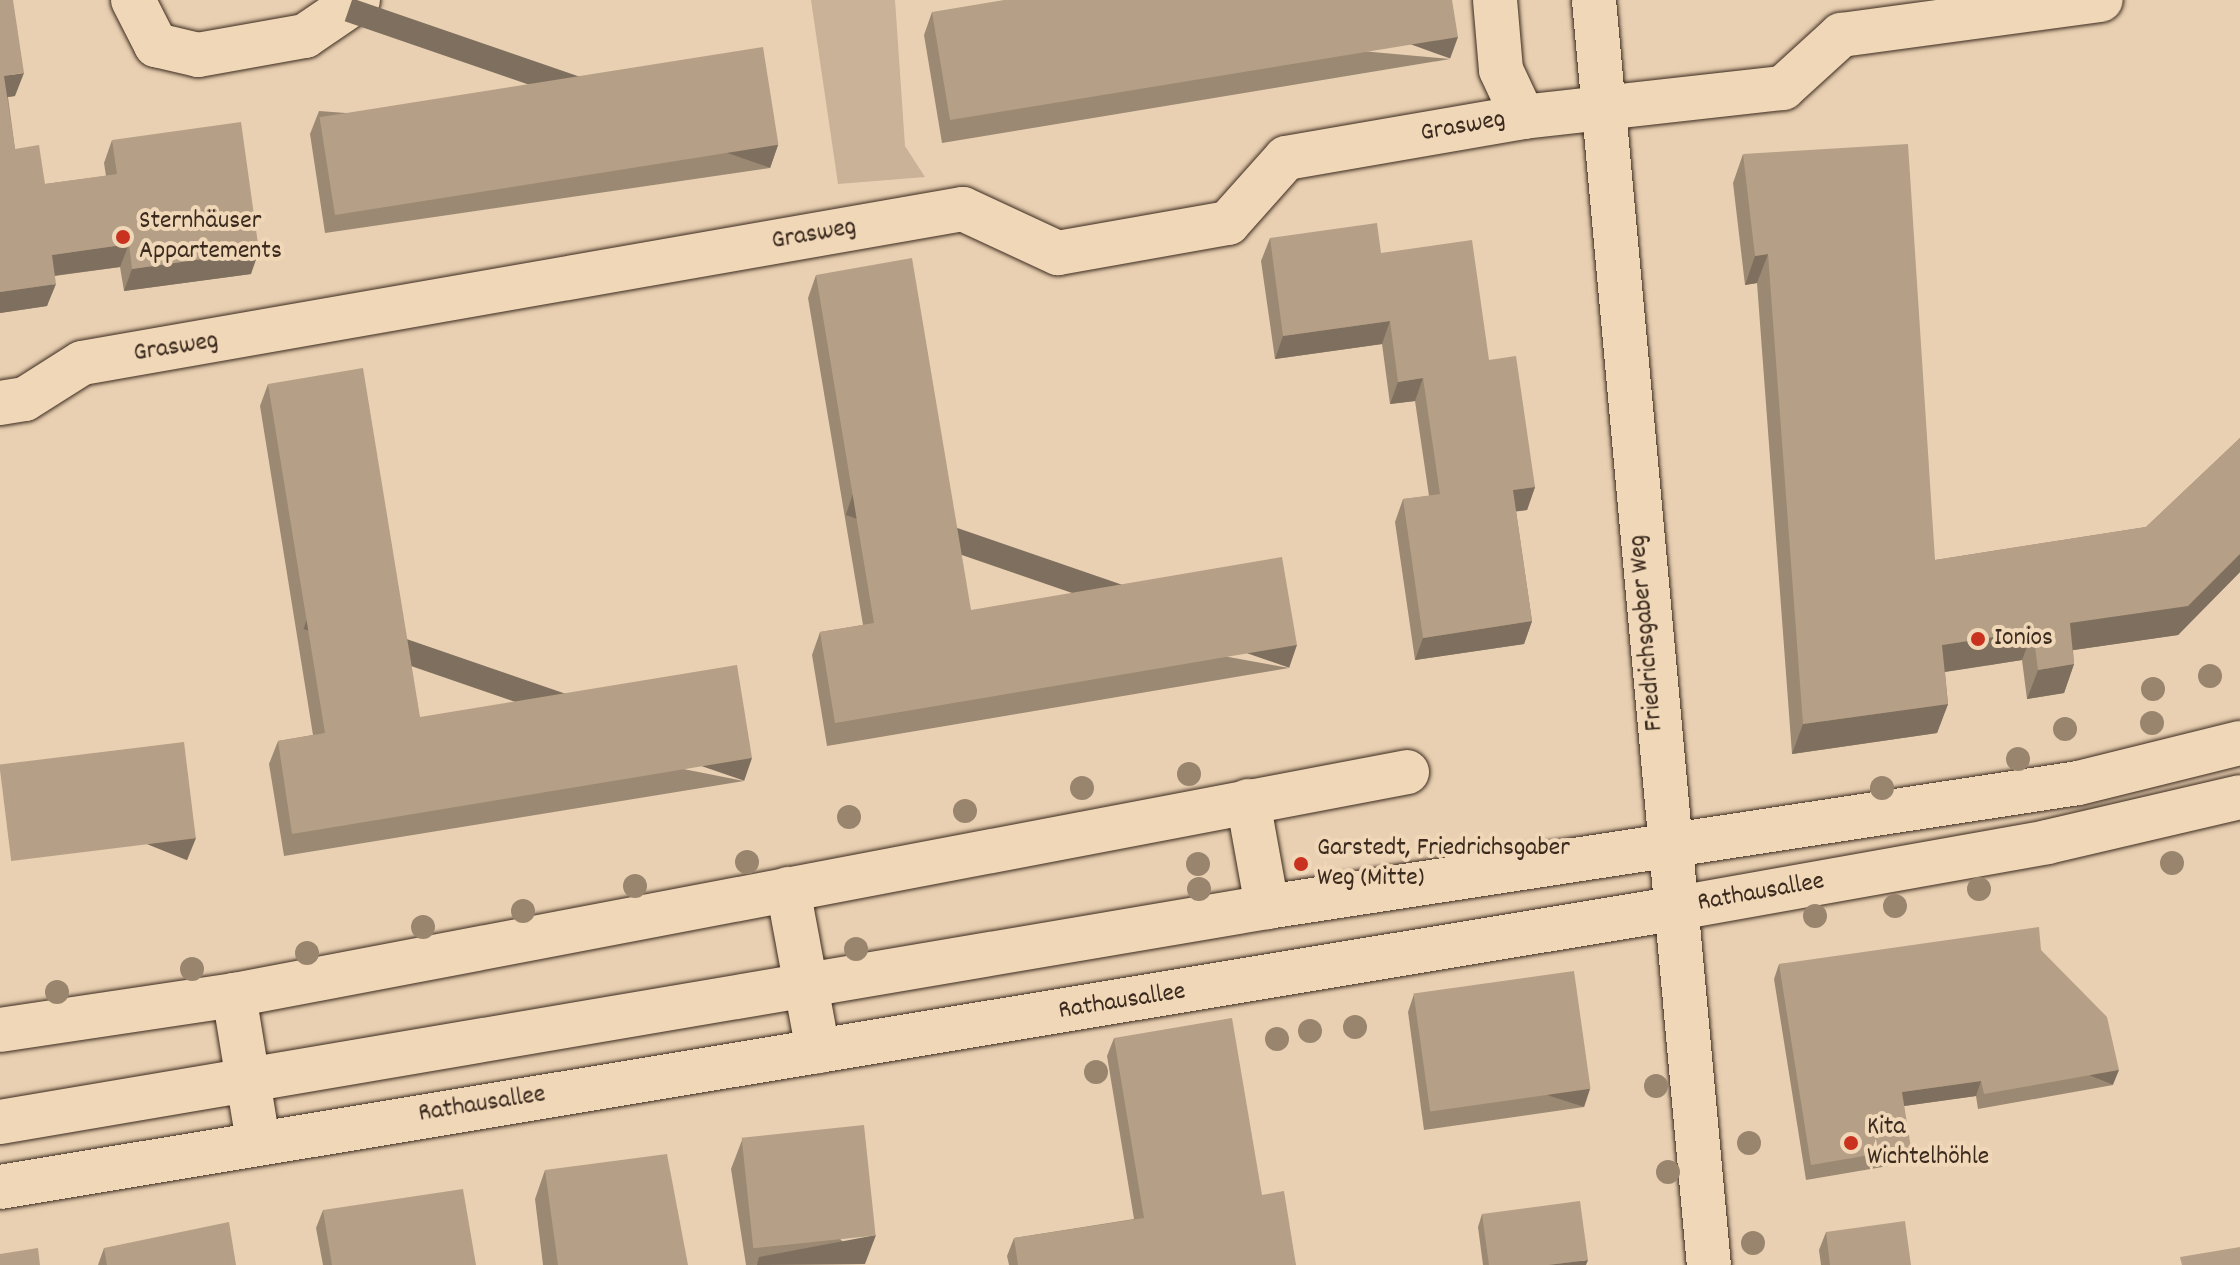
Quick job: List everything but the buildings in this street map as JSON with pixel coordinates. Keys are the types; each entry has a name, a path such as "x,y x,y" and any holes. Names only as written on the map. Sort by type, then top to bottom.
{"main road":[{"path":"133,0 156,45 198,55 305,36 358,0"},
{"path":"1495,0 1501,70 1523,117"},
{"name":"Friedrichsgaber Weg","path":"1594,0 1666,850 1709,1265"},
{"name":"Grasweg","path":"0,403 25,399 82,363 963,209 1058,253 1228,223 1286,158 1523,117 1783,88 1841,35 2101,0"},
{"path":"0,1122 1267,907 1666,850 2078,783 2240,743"},
{"path":"0,1030 234,995 1407,772"},
{"name":"Rathausallee","path":"0,1187 1672,909 2047,842 2240,797"},
{"path":"1248,801 1267,907"},
{"path":"788,889 818,1051"},
{"path":"234,995 258,1142"}],"shaded area":[{"path":"811,0 895,0 905,146 925,177 838,184"}],"place":[{"name":"Sternhäuser Appartements","path":"123,237"},
{"name":"Ionios","path":"1978,639"},
{"name":"Garstedt, Friedrichsgaber Weg (Mitte)","path":"1301,864"},
{"name":"Kita Wichtelhöhle","path":"1851,1143"}]}
